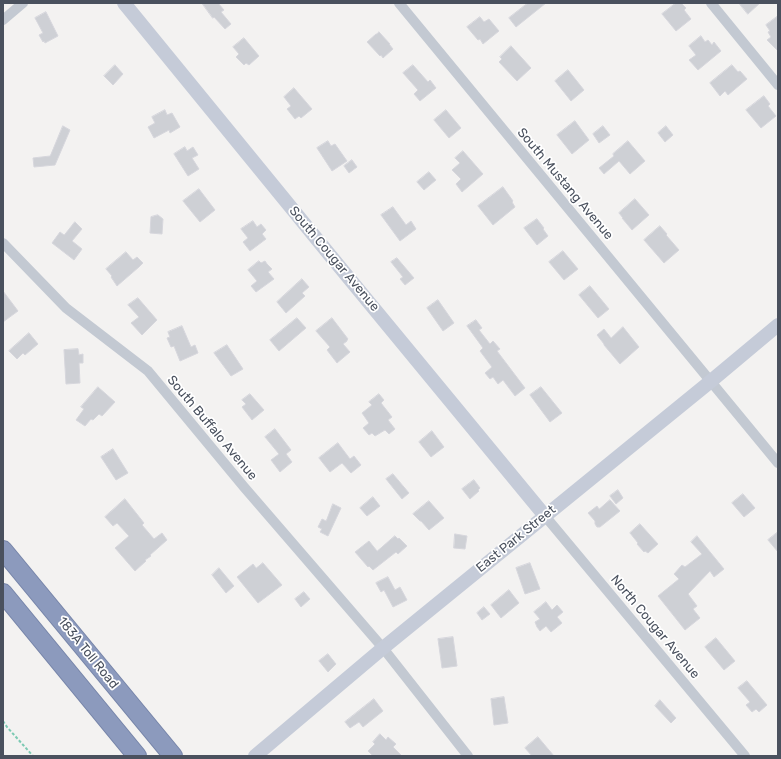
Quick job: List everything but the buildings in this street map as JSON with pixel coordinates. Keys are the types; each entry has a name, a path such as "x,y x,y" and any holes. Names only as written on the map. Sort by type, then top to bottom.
{"highway":[{"name":"183A Toll Road","path":"3,550 173,756"},
{"path":"3,593 137,756"}],"street":[{"path":"3,20 23,3"},
{"name":"South Cougar Avenue","path":"124,3 545,516"},
{"name":"South Mustang Avenue","path":"399,3 778,463"},
{"path":"711,3 778,85"},
{"name":"South Buffalo Avenue","path":"3,243 66,308 148,371 244,487 383,648 468,756"},
{"name":"East Park Street","path":"256,755 383,648 778,325"},
{"name":"North Cougar Avenue","path":"545,516 745,756"}],"path":[{"path":"3,721 33,756"}]}
